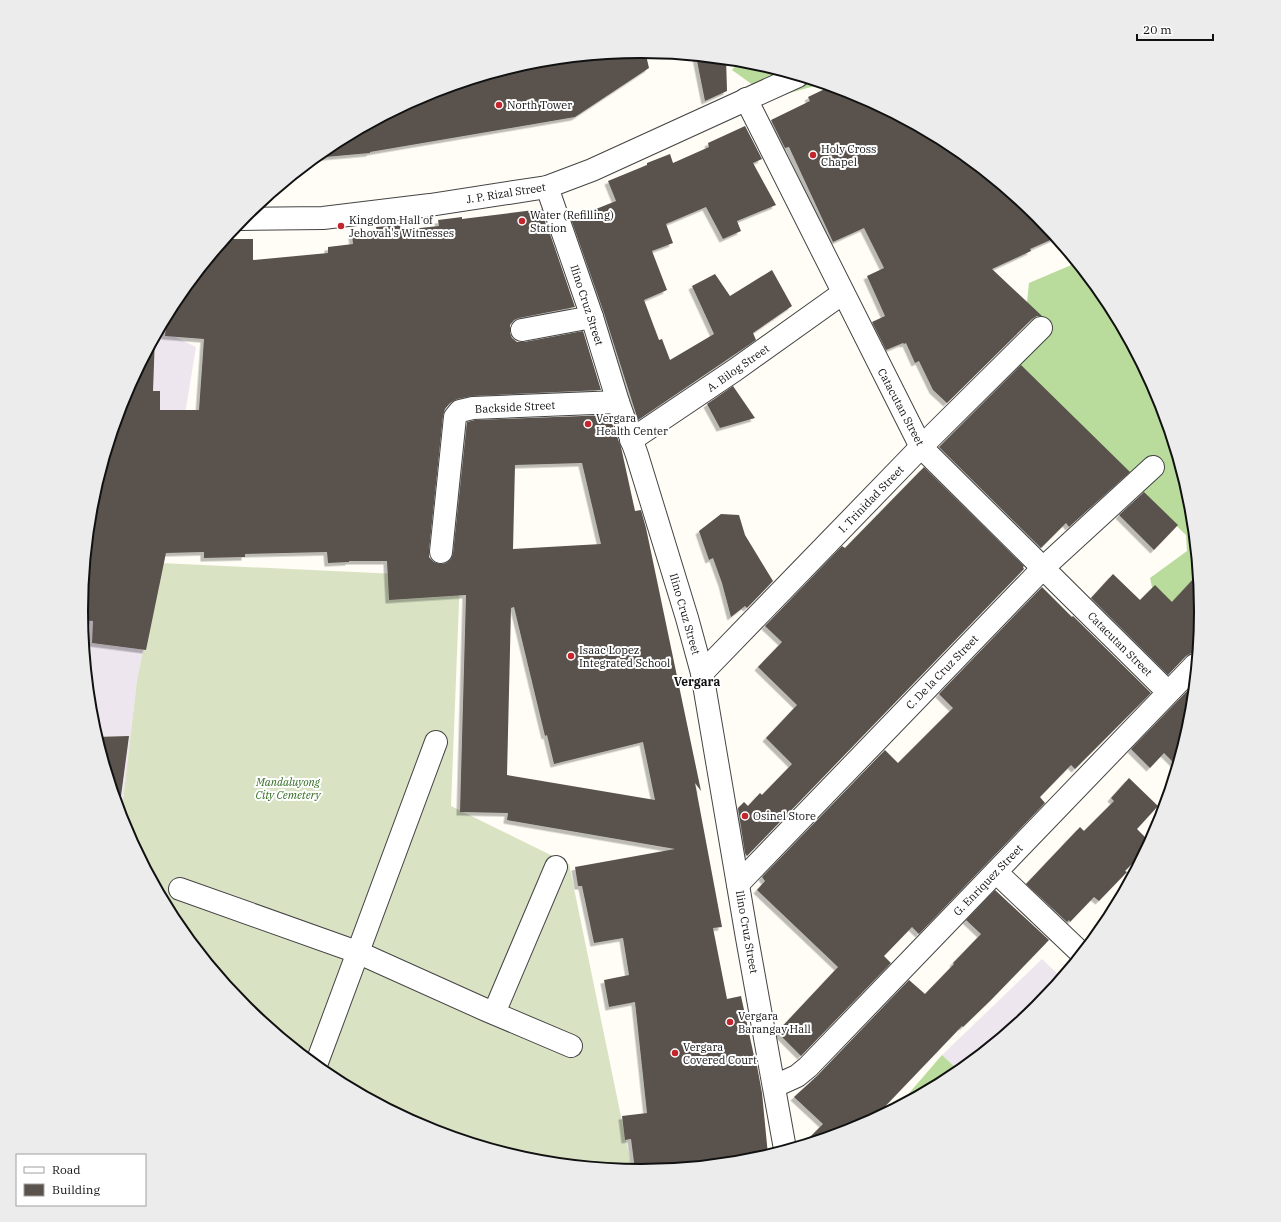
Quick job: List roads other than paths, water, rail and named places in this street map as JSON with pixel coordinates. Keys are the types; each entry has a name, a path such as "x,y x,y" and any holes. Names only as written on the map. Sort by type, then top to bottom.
{"street":[{"name":"J. P. Rizal Street","path":"250,219 323,218 430,205 547,187 592,170 791,79"},
{"name":"Catacutan Street","path":"746,99 921,448 1168,692"},
{"name":"Ilino Cruz Street","path":"547,187 592,317 687,618 702,673 784,1145"},
{"name":"A. Bilog Street","path":"631,440 735,370 843,294"},
{"path":"522,330 592,317"},
{"name":"I. Trinidad Street","path":"702,673 921,448 1042,328"},
{"name":"Backside Street","path":"441,552 455,417 460,411 473,408 618,402"},
{"name":"C. De la Cruz Street","path":"738,884 1043,568 1153,467"},
{"name":"G. Enriquez Street","path":"775,1086 797,1076 808,1067 1190,670"},
{"path":"318,1060 436,742"},
{"path":"494,1013 556,867"},
{"path":"996,872 1078,950"},
{"path":"180,889 357,952 571,1046"}],"place":[{"name":"North Tower","path":"499,105"},
{"name":"Holy Cross Chapel","path":"813,155"},
{"name":"Water (Refilling) Station","path":"522,221"},
{"name":"Kingdom Hall of Jehovah's Witnesses","path":"341,226"},
{"name":"Vergara Health Center","path":"588,424"},
{"name":"Isaac Lopez Integrated School","path":"571,656"},
{"name":"Osinel Store","path":"745,816"},
{"name":"Vergara Barangay Hall","path":"730,1022"},
{"name":"Vergara Covered Court","path":"675,1053"}],"district":[{"name":"Vergara","path":"697,681"}],"park label":[{"name":"Mandaluyong City Cemetery","path":"288,788"}]}
